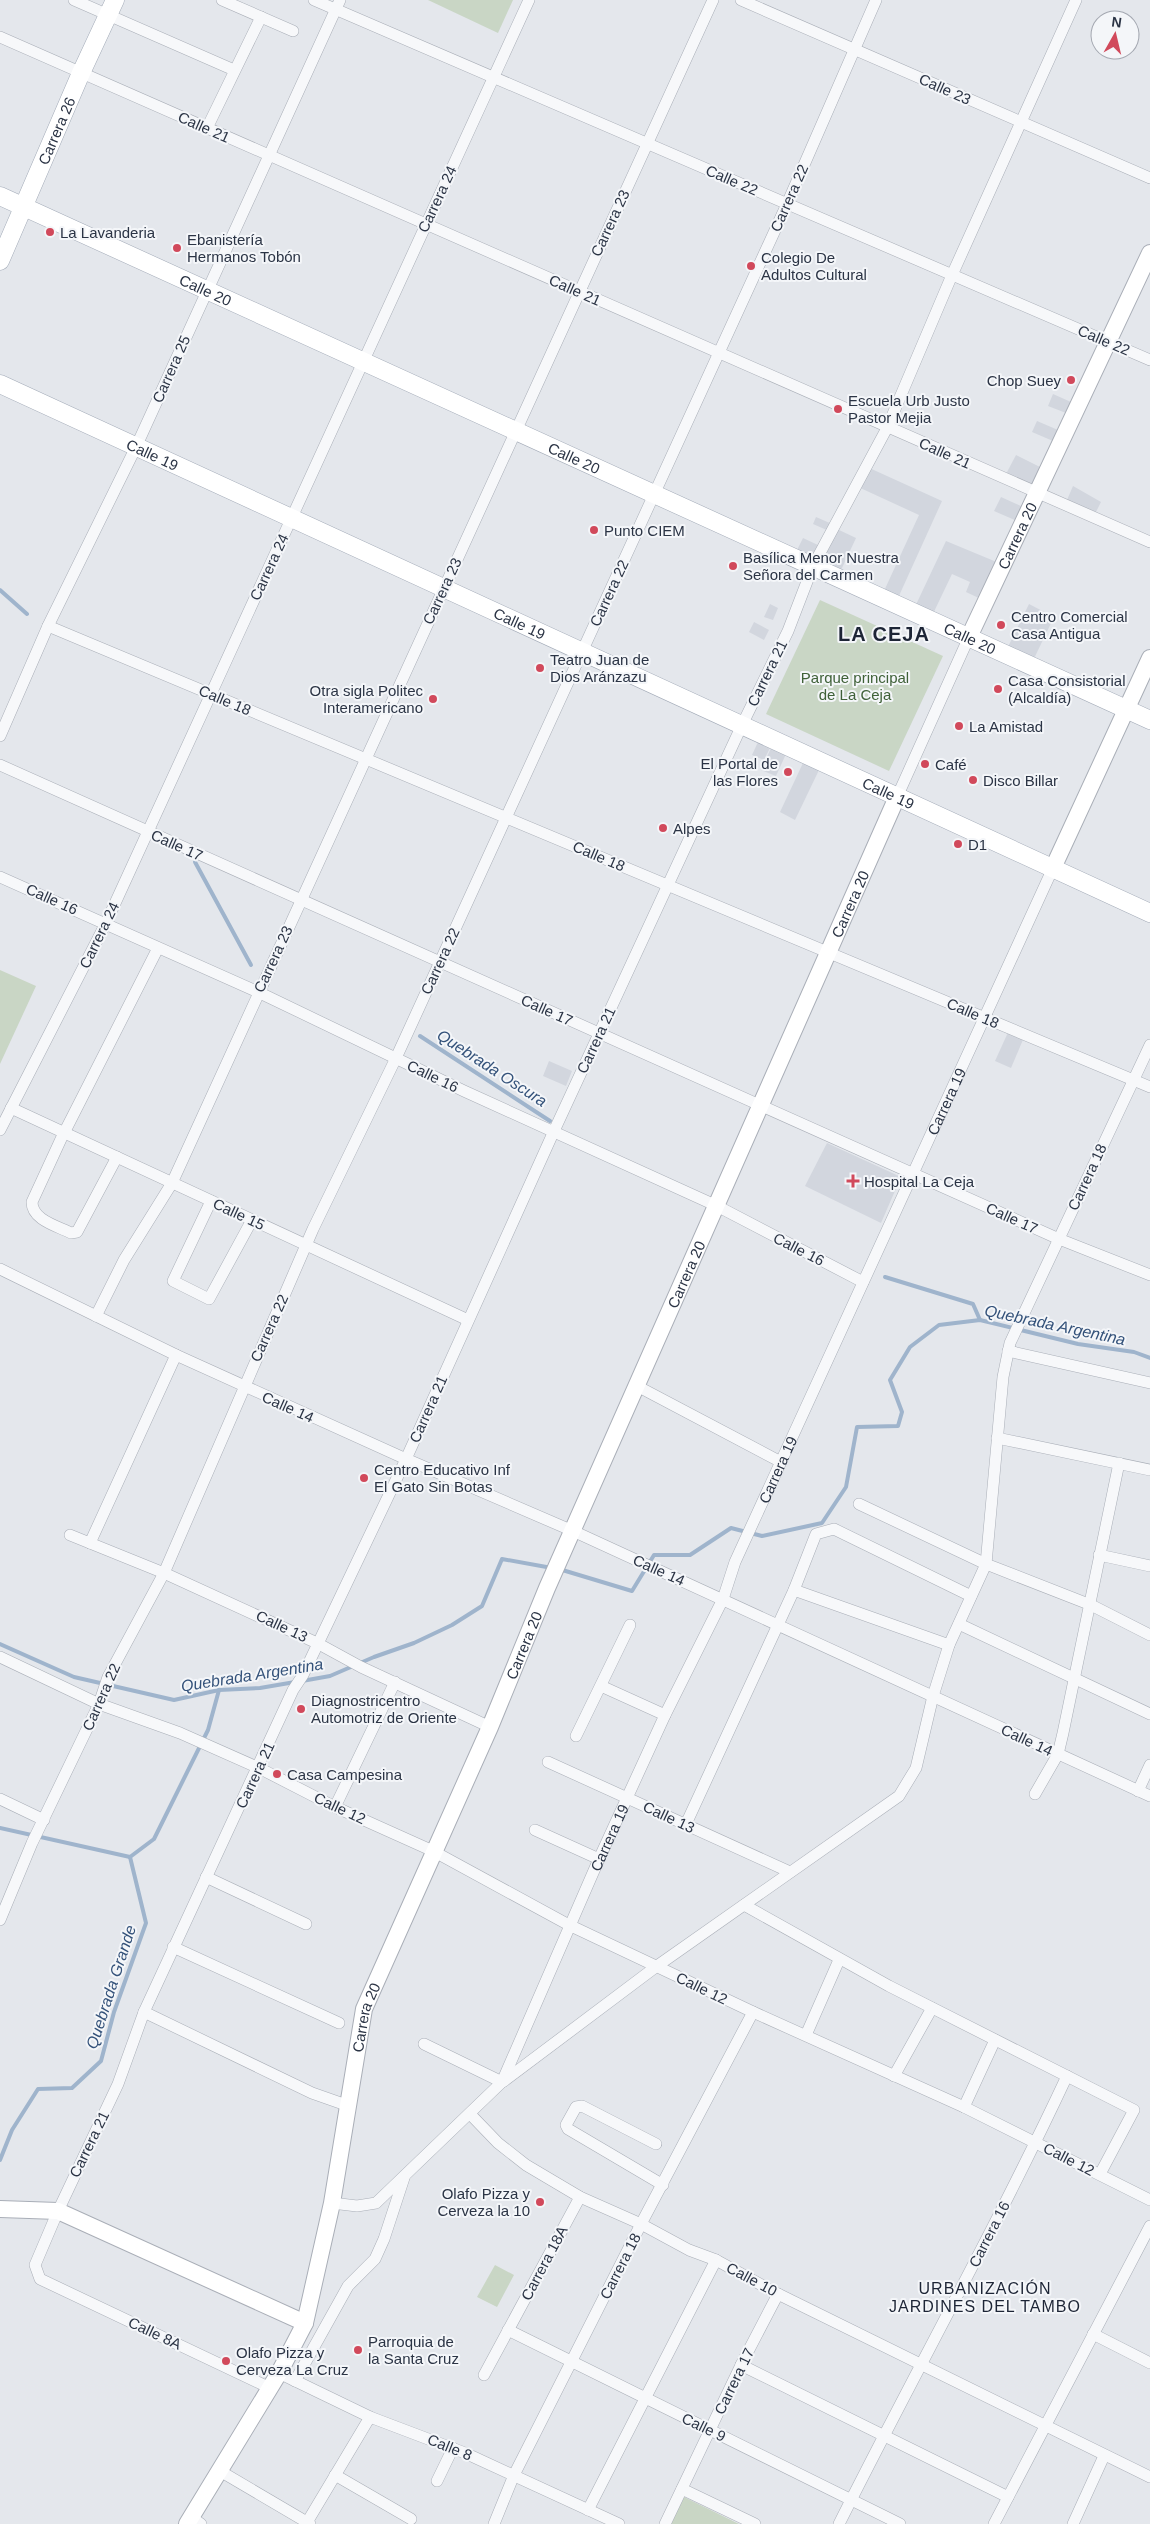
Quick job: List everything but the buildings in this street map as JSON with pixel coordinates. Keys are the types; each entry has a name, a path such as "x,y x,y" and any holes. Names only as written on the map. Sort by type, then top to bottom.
{"main road":[{"name":"Carrera 26","path":"0,261 111,7"},
{"name":"Calle 20","path":"0,196 1150,720"},
{"name":"Carrera 20","path":"969,637 1150,253"},
{"name":"Calle 19","path":"0,384 1150,913"},
{"name":"Carrera 19","path":"1053,868 1150,658"},
{"name":"Carrera 20","path":"193,2522 220,2470 279,2373 305,2323 332,2203 364,2009 490,1727 556,1569 897,797"},
{"path":"0,2209 58,2211 305,2323"}],"street":[{"path":"74,0 111,7 234,70"},
{"path":"222,0 293,31"},
{"name":"Calle 22","path":"314,0 338,5 493,78 1150,360"},
{"name":"Carrera 24","path":"0,1130 106,923 529,0"},
{"name":"Carrera 23","path":"96,1316 124,1260 172,1183 712,0"},
{"name":"Calle 23","path":"740,0 1150,178"},
{"name":"Carrera 22","path":"2,1913 32,1843 99,1704 106,1682 164,1573 306,1245 396,1058 582,652 787,204 876,0"},
{"name":"Carrera 21","path":"40,2279 35,2265 58,2211 118,2084 144,2012 173,1947 259,1768 293,1690 303,1675 406,1459 554,1131 788,631 813,566 887,428 1020,121 1076,0"},
{"name":"Carrera 25","path":"0,736 48,626 136,447 338,5"},
{"path":"207,128 261,17"},
{"name":"Calle 21","path":"0,37 718,354 1150,542"},
{"name":"Calle 18","path":"48,626 1150,1087"},
{"name":"Carrera 20","path":"897,797 969,637"},
{"name":"Calle 17","path":"0,766 1059,1239 1150,1275"},
{"name":"Carrera 19","path":"332,2203 357,2206 376,2203 471,2115 502,2082 569,1925 665,1715 722,1599 751,1527 1053,868"},
{"name":"Calle 16","path":"0,877 258,992 464,1091 717,1206 863,1282"},
{"path":"116,1157 77,1232 71,1233 37,1216 32,1210 32,1202 158,948"},
{"name":"Carrera 18","path":"986,1564 1003,1377 1009,1347 1150,1045"},
{"name":"Calle 15","path":"11,1108 468,1320"},
{"path":"211,1201 173,1281 210,1299 252,1220"},
{"name":"Calle 14","path":"0,1269 96,1316 173,1361 243,1387 573,1531 1150,1796"},
{"path":"1009,1347 1150,1383"},
{"path":"90,1543 173,1361"},
{"path":"638,1386 781,1462"},
{"path":"997,1438 1150,1470"},
{"path":"1035,1794 1058,1754 1091,1605 1099,1555 1119,1463"},
{"path":"859,1504 986,1564 1091,1605 1150,1635"},
{"path":"686,1824 776,1624 794,1590 816,1534 834,1529 971,1596"},
{"name":"Calle 13","path":"70,1535 164,1573 317,1643 490,1727"},
{"path":"1099,1555 1150,1566"},
{"path":"424,2044 502,2082 657,1966 899,1796 916,1768 933,1696 950,1645 986,1564"},
{"path":"794,1590 950,1645"},
{"path":"959,1624 1150,1714"},
{"path":"576,1736 630,1625"},
{"name":"Calle 12","path":"0,1657 99,1704 180,1733 259,1768 335,1807 433,1851 569,1925 753,2012 964,2107 1150,2200"},
{"path":"335,1807 395,1682"},
{"path":"601,1686 665,1715"},
{"name":"Calle 13","path":"548,1762 790,1872"},
{"path":"1138,1791 1150,1765"},
{"path":"0,1799 41,1824"},
{"path":"535,1830 599,1859"},
{"path":"206,1877 306,1924"},
{"path":"744,1905 840,1960 1134,2110 1100,2174"},
{"path":"173,1947 339,2023"},
{"path":"806,2035 840,1960"},
{"path":"894,2076 932,2008"},
{"path":"144,2012 312,2093 349,2106"},
{"name":"Carrera 18","path":"494,2524 514,2475 641,2224 753,2012"},
{"path":"964,2107 995,2040"},
{"name":"Carrera 16","path":"839,2524 883,2436 923,2365 1036,2142 1067,2076"},
{"path":"656,2144 582,2106 576,2107 566,2125 568,2129 663,2184"},
{"name":"Calle 10","path":"471,2115 498,2143 526,2165 580,2196 641,2224 689,2250 716,2260 778,2294 1150,2477"},
{"path":"295,2381 348,2286 375,2259 384,2239 404,2178"},
{"name":"Carrera 18A","path":"484,2375 580,2196"},
{"path":"994,2524 1150,2226"},
{"path":"588,2510 716,2260"},
{"name":"Calle 8A","path":"40,2279 270,2388"},
{"name":"Carrera 17","path":"665,2524 741,2365 778,2294"},
{"name":"Calle 9","path":"508,2330 900,2524"},
{"path":"1094,2334 1150,2363"},
{"path":"741,2365 1008,2496"},
{"name":"Calle 8","path":"279,2373 370,2418 453,2448 619,2524"},
{"path":"220,2470 308,2523 370,2418"},
{"path":"437,2481 453,2448"},
{"path":"1073,2524 1104,2456"},
{"path":"335,2475 411,2519"},
{"path":"682,2489 755,2524"}],"shaded area":[{"path":"1053,394 1071,402 1066,413 1048,406"},
{"path":"1037,421 1058,430 1053,441 1032,432"},
{"path":"1016,455 1042,468 1033,487 1006,474"},
{"path":"865,466 942,501 898,598 884,591 919,515 856,486"},
{"path":"1073,486 1101,502 1095,514 1067,500"},
{"path":"1001,497 1023,507 1017,521 994,511"},
{"path":"816,517 832,524 829,531 813,524"},
{"path":"837,529 856,538 841,570 825,562 824,557"},
{"path":"803,538 820,546 809,568 792,560"},
{"path":"946,541 999,563 983,600 966,592 970,582 952,574 930,620 913,611"},
{"path":"770,604 778,608 773,620 764,617"},
{"path":"1029,604 1054,617 1029,669 1003,657"},
{"path":"754,622 769,630 764,640 749,632"},
{"path":"758,742 770,748 764,760 752,755"},
{"path":"771,748 786,754 776,776 761,770"},
{"path":"803,763 819,770 795,820 780,812"},
{"path":"1010,1028 1025,1035 1011,1068 995,1061"},
{"path":"549,1061 572,1071 566,1086 543,1076"},
{"name":"Hospital La Ceja","path":"827,1143 901,1177 881,1223 805,1186"}],"green space":[{"path":"428,0 513,0 498,33"},
{"name":"Parque principal de La Ceja","path":"820,600 943,656 889,771 766,714"},
{"path":"0,970 36,986 0,1064"},
{"path":"495,2265 514,2275 497,2307 477,2297"},
{"path":"684,2497 739,2524 670,2524"}],"waterway":[{"name":"Quebrada Oscura","path":"0,590 27,614"},
{"name":"Quebrada Oscura","path":"195,862 251,965"},
{"name":"Quebrada Oscura","path":"420,1036 550,1121"},
{"name":"Quebrada Oscura","path":"885,1277 973,1304 980,1320"},
{"name":"Quebrada Argentina","path":"559,1569 632,1591 654,1555 690,1555 731,1528 762,1536 822,1523 846,1487 857,1427 898,1426 902,1412 890,1380 910,1347 939,1325 980,1320 1078,1344 1134,1352 1150,1358"},
{"name":"Quebrada Argentina","path":"302,1681 330,1676 374,1657 414,1643 452,1625 482,1606 502,1559 552,1568"},
{"name":"Quebrada Argentina","path":"0,1644 74,1677 174,1700 219,1690 260,1688 295,1682"},
{"path":"130,1857 154,1839 208,1730 219,1690"},
{"path":"0,1828 130,1857"},
{"name":"Quebrada Grande","path":"0,2160 12,2130 38,2089 72,2088 101,2061 114,2012 146,1923 130,1857"}],"place":[{"name":"La Lavanderia","path":"50,232"},
{"name":"Ebanistería Hermanos Tobón","path":"177,248"},
{"name":"Colegio De Adultos Cultural","path":"751,266"},
{"name":"Chop Suey","path":"1071,380"},
{"name":"Escuela Urb Justo Pastor Mejia","path":"838,409"},
{"name":"Punto CIEM","path":"594,530"},
{"name":"Basílica Menor Nuestra Señora del Carmen","path":"733,566"},
{"name":"Centro Comercial Casa Antigua","path":"1001,625"},
{"name":"Teatro Juan de Dios Aránzazu","path":"540,668"},
{"name":"Casa Consistorial (Alcaldía)","path":"998,689"},
{"name":"Otra sigla Politec Interamericano","path":"433,699"},
{"name":"La Amistad","path":"959,726"},
{"name":"Café","path":"925,764"},
{"name":"El Portal de las Flores","path":"788,772"},
{"name":"Disco Billar","path":"973,780"},
{"name":"Alpes","path":"663,828"},
{"name":"D1","path":"958,844"},
{"name":"Hospital La Ceja","path":"853,1181"},
{"name":"Centro Educativo Inf El Gato Sin Botas","path":"364,1478"},
{"name":"Diagnostricentro Automotriz de Oriente","path":"301,1709"},
{"name":"Casa Campesina","path":"277,1774"},
{"name":"Olafo Pizza y Cerveza la 10","path":"540,2202"},
{"name":"Parroquia de la Santa Cruz","path":"358,2350"},
{"name":"Olafo Pizza y Cerveza La Cruz","path":"226,2361"}],"district":[{"name":"LA CEJA","path":"884,634"},
{"name":"URBANIZACIÓN JARDINES DEL TAMBO","path":"985,2297"}]}
